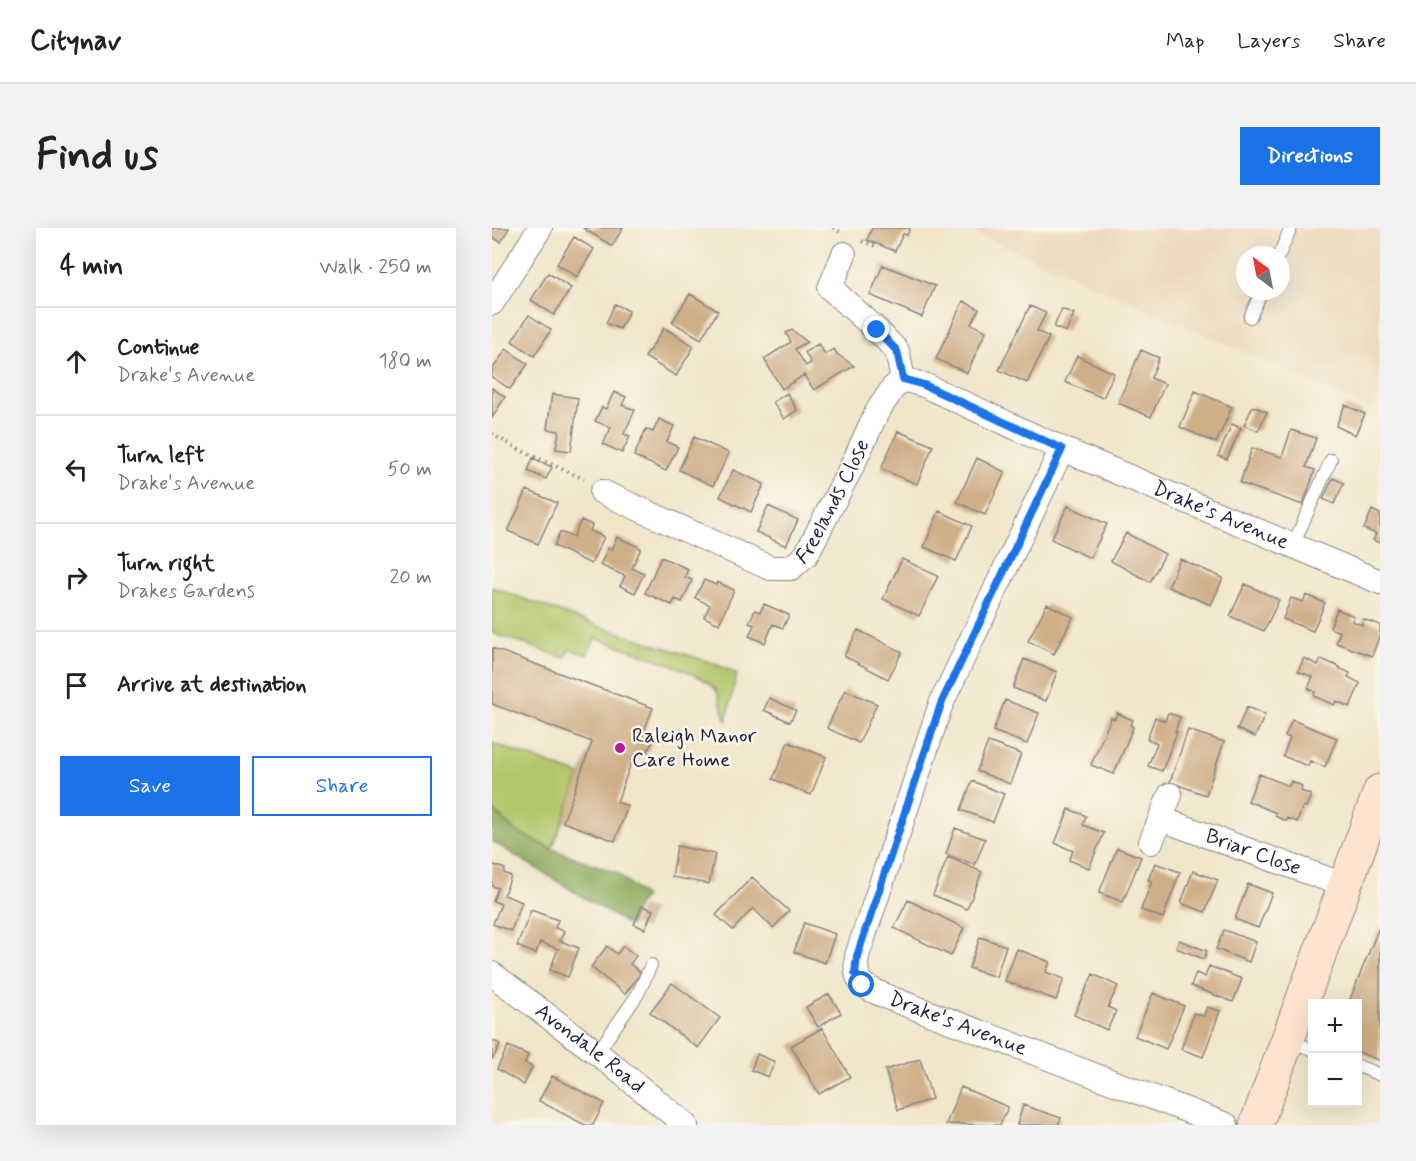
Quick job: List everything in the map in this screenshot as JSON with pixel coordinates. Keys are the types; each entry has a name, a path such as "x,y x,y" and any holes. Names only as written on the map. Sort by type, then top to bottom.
{"main road":[{"path":"1256,1125 1300,1045 1344,885 1380,791"}],"street":[{"path":"492,303 501,269 540,228"},
{"path":"844,254 830,288 897,351 903,379"},
{"name":"Drake's Avenue","path":"903,379 924,385 1062,449 1380,582"},
{"name":"Freelands Close","path":"602,492 770,568 791,568 806,555 877,412 893,388 903,379"},
{"name":"Drake's Avenue","path":"1062,449 941,704 857,956 855,973 862,985 892,999 1226,1125"},
{"path":"1151,842 1170,795"},
{"name":"Briar Close","path":"1161,819 1344,885"},
{"name":"Avondale Road","path":"492,974 597,1053 686,1125"}],"lane":[{"path":"1283,246 1292,228"},
{"path":"1250,317 1258,300"},
{"path":"1293,545 1331,460"},
{"path":"597,1053 638,994 651,965"},
{"path":"1362,1068 1380,1075"}],"path":[{"path":"492,434 520,450 580,477 602,492"}],"shaded area":[{"path":"980,228 1380,228 1380,393 1373,409 977,234"}],"green space":[{"path":"492,587 595,625 713,663 737,674 726,721 718,694 709,683 660,660 595,638 587,655 569,649 565,658 492,633"},
{"path":"492,743 580,775 552,849 514,831 492,809"},
{"path":"492,809 515,831 552,849 617,873 645,897 638,904 630,926 492,841"}],"building":[{"path":"492,228 509,228 501,242 492,237"},
{"path":"583,228 623,228 612,246"},
{"path":"872,228 910,228 907,235 903,234 895,251 867,240"},
{"path":"574,237 594,249 577,277 557,264"},
{"path":"883,265 935,286 922,317 870,295"},
{"path":"548,273 571,288 554,315 531,300"},
{"path":"690,294 718,311 701,339 672,322"},
{"path":"963,301 979,309 971,324 986,331 967,373 936,359"},
{"path":"615,304 629,311 620,329 606,323"},
{"path":"1030,306 1046,313 1037,331 1049,337 1027,383 999,370"},
{"path":"1062,309 1074,314 1066,332 1054,327"},
{"path":"529,315 551,330 534,356 512,341"},
{"path":"664,328 694,346 676,376 645,357"},
{"path":"792,330 807,342 795,349 806,366 811,363 805,352 818,344 825,354 834,349 837,354 854,366 814,390 804,375 782,389 764,359 791,342 786,333"},
{"path":"506,349 528,364 510,389 492,377 492,370"},
{"path":"1141,350 1159,358 1151,378 1165,384 1151,417 1118,403"},
{"path":"1077,356 1114,373 1103,398 1065,382"},
{"path":"492,388 505,397 492,418"},
{"path":"1195,391 1232,407 1216,443 1180,427"},
{"path":"614,392 626,397 622,405 635,410 624,434 630,436 622,453 603,444 611,428 595,421 602,407 606,409"},
{"path":"787,393 797,410 784,419 773,402"},
{"path":"552,394 578,398 571,451 556,449 559,431 547,429"},
{"path":"1345,405 1365,414 1355,435 1336,426"},
{"path":"1253,406 1267,412 1258,431 1244,425"},
{"path":"659,419 674,426 667,442 678,447 666,471 634,456 646,429 653,432"},
{"path":"1232,424 1241,428 1227,459 1218,456"},
{"path":"1291,430 1316,438 1306,467 1315,470 1303,505 1240,483 1252,448 1282,457"},
{"path":"898,431 933,446 917,484 881,469"},
{"path":"694,437 729,453 713,486 679,470"},
{"path":"533,458 552,467 546,479 528,471"},
{"path":"977,458 1005,472 985,515 957,502"},
{"path":"733,470 764,484 751,512 720,497"},
{"path":"1333,478 1344,483 1334,504 1323,499"},
{"path":"527,490 557,503 538,544 508,531"},
{"path":"768,506 798,520 786,546 756,532"},
{"path":"1068,506 1107,524 1090,558 1051,539"},
{"path":"1372,510 1380,514 1380,543 1373,540 1376,534 1364,529"},
{"path":"939,511 972,526 956,561 924,547"},
{"path":"581,520 592,525 590,531 604,537 591,564 554,546 560,532 573,537"},
{"path":"1126,533 1165,554 1150,582 1111,561"},
{"path":"617,537 641,548 632,568 644,573 635,593 620,586 625,576 600,565 608,548 611,550"},
{"path":"661,557 688,569 685,577 692,580 682,602 675,599 672,605 645,593"},
{"path":"902,559 938,576 919,616 883,599"},
{"path":"1180,559 1223,578 1211,605 1168,587"},
{"path":"704,580 716,585 717,582 734,590 719,624 704,617 710,605 695,598"},
{"path":"1245,584 1279,600 1264,631 1230,616"},
{"path":"1306,595 1325,603 1313,631 1283,619 1291,598 1303,602"},
{"path":"764,604 789,615 783,628 773,624 765,643 749,636 754,625 749,623 755,610 760,612"},
{"path":"1047,604 1073,617 1054,654 1028,641"},
{"path":"1337,609 1354,616 1352,621 1362,625 1363,619 1380,625 1380,634 1372,656 1336,643 1340,632 1330,628"},
{"path":"858,630 902,652 888,679 844,656"},
{"name":"Raleigh Manor Care Home","path":"492,648 653,708 645,729 653,741 647,753 634,755 617,802 628,806 615,841 563,822 592,742 492,704"},
{"path":"1304,658 1318,665 1321,659 1340,667 1350,673 1348,677 1360,683 1350,707 1336,701 1334,705 1314,696 1315,692 1308,688 1313,677 1298,671"},
{"path":"1024,659 1057,672 1046,701 1013,688"},
{"path":"845,690 877,704 859,743 827,728"},
{"path":"769,698 796,710 790,722 764,710"},
{"path":"1005,700 1039,713 1027,744 993,731"},
{"path":"1247,707 1265,715 1255,737 1237,729"},
{"path":"1117,713 1133,720 1130,725 1133,727 1114,774 1091,765 1111,718 1115,719"},
{"path":"1168,713 1180,717 1175,731 1177,732 1162,771 1148,766 1157,743 1147,739 1155,717 1165,721"},
{"path":"1292,720 1337,738 1325,767 1310,761 1308,766 1283,756 1290,738 1285,736"},
{"path":"1188,730 1224,742 1206,795 1170,782"},
{"path":"788,742 826,757 811,795 773,779"},
{"path":"988,742 1021,754 1010,784 977,771"},
{"path":"1259,774 1289,786 1291,781 1302,786 1301,791 1311,795 1306,807 1303,806 1297,822 1287,818 1286,821 1275,816 1276,813 1248,801"},
{"path":"972,781 1004,794 993,822 961,810"},
{"path":"1069,809 1086,816 1083,825 1104,833 1089,868 1069,860 1073,851 1055,843"},
{"path":"955,828 985,839 975,865 946,854"},
{"path":"677,846 715,854 709,884 672,877"},
{"path":"1117,848 1141,857 1123,902 1099,893"},
{"path":"948,857 982,872 967,909 933,895"},
{"path":"1155,863 1180,872 1163,918 1141,910 1152,881 1148,880"},
{"path":"492,864 505,869 504,873 511,876 504,895 522,902 511,931 493,924 501,904 493,901 498,888 492,886"},
{"path":"1193,871 1218,880 1205,912 1181,903"},
{"path":"752,877 789,911 773,928 753,908 733,930 716,915"},
{"path":"1248,884 1272,893 1258,928 1235,919"},
{"path":"908,900 964,928 951,956 894,928"},
{"path":"642,906 653,910 645,929 634,924"},
{"path":"531,910 558,920 555,928 564,931 560,941 579,948 568,977 550,970 558,949 540,942 536,954 517,946"},
{"path":"804,923 835,934 825,963 794,952"},
{"path":"1380,925 1380,1061 1362,1054 1362,999 1350,999"},
{"path":"1224,930 1256,942 1249,962 1216,949"},
{"path":"980,937 1006,946 996,977 969,968"},
{"path":"1179,940 1207,951 1204,959 1176,948"},
{"path":"607,946 617,954 623,946 636,956 630,964 641,973 625,994 591,967"},
{"path":"1017,949 1050,962 1046,972 1064,979 1056,1000 1005,981"},
{"path":"1209,966 1242,979 1233,1002 1191,986 1196,973 1205,977"},
{"path":"1093,974 1118,986 1108,1007 1116,1011 1107,1030 1074,1015"},
{"path":"672,983 720,1018 698,1048 650,1012"},
{"path":"1153,993 1184,1006 1166,1049 1135,1036"},
{"path":"829,994 841,1013 818,1027 806,1007"},
{"path":"1207,1007 1220,1011 1203,1057 1181,1049 1194,1013 1204,1016"},
{"path":"822,1028 850,1077 819,1094 791,1046"},
{"path":"492,1040 500,1044 492,1060"},
{"path":"508,1046 528,1055 525,1063 532,1067 524,1085 497,1069"},
{"path":"757,1054 775,1062 768,1077 751,1070"},
{"path":"920,1059 932,1099 898,1110 885,1070"},
{"path":"552,1076 604,1103 593,1125 585,1125 539,1101"},
{"path":"961,1087 1008,1107 1000,1125 946,1124"},
{"path":"1023,1105 1061,1118 1058,1125 1017,1125"}],"place":[{"name":"Raleigh Manor Care Home","path":"620,748"}],"route":[{"path":"862,985 855,973 857,956 941,704 1062,449 924,385 903,379 897,351 877,330"}]}
